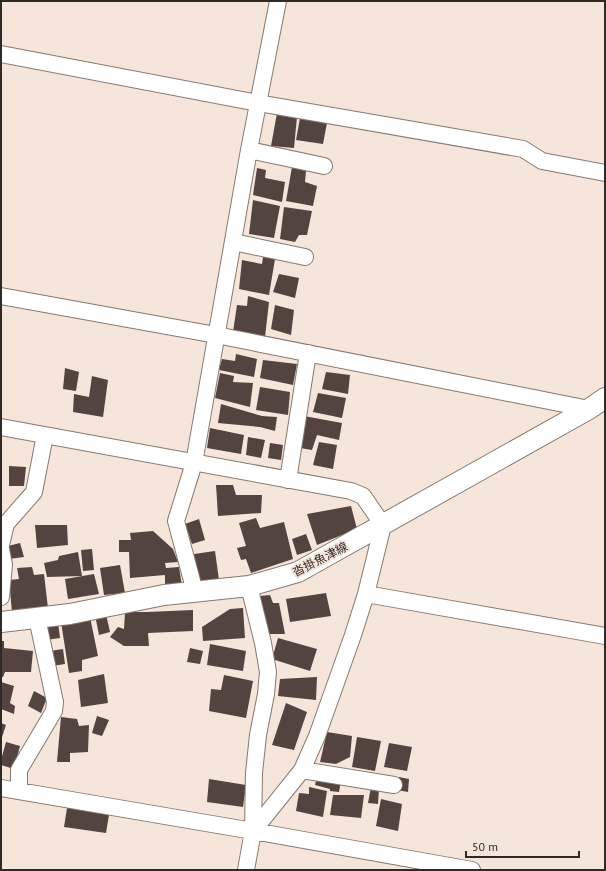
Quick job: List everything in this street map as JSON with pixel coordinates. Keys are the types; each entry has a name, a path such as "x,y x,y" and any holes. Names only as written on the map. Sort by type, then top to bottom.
{"main road":[{"name":"沓掛魚津線","path":"1,622 70,614 164,595 249,586 298,572 589,409 605,398"}],"street":[{"path":"194,592 176,521 194,463 249,150 278,1"},
{"path":"1,54 258,103 523,149 542,161 605,173"},
{"path":"249,150 324,166"},
{"path":"233,242 305,256"},
{"path":"1,296 216,334 589,409"},
{"path":"288,480 308,353"},
{"path":"1,427 351,491 363,496 383,525 366,594 317,736 302,770 253,831"},
{"path":"1,545 6,524 34,492 45,435"},
{"path":"1,549 4,565 1,597"},
{"path":"246,870 253,831 254,774 258,735 266,694 268,672 263,643 249,586"},
{"path":"366,594 605,636"},
{"path":"19,791 20,770 54,711 55,702 37,618"},
{"path":"302,770 394,785"},
{"path":"1,788 472,870"}],"building":[{"path":"277,113 297,117 294,148 271,146"},
{"path":"300,118 327,123 323,144 296,140"},
{"path":"292,167 306,171 305,182 317,186 313,206 286,201"},
{"path":"257,168 266,170 265,178 285,182 282,202 253,195"},
{"path":"253,200 280,206 274,238 249,234"},
{"path":"284,207 312,211 307,235 299,235 295,242 280,239"},
{"path":"263,257 275,259 269,295 239,289 242,260 262,264"},
{"path":"279,274 299,278 295,298 273,292"},
{"path":"248,296 269,302 265,337 233,332 237,305 247,306"},
{"path":"275,305 294,310 291,335 271,329"},
{"path":"236,354 257,359 254,377 219,370 222,359 235,361"},
{"path":"263,360 297,364 293,385 260,378"},
{"path":"65,368 79,372 76,391 63,389"},
{"path":"326,372 350,375 348,394 322,389"},
{"path":"220,373 234,376 233,382 253,383 250,407 215,398"},
{"path":"92,376 108,380 103,417 73,412 74,394 89,397"},
{"path":"260,387 290,392 288,415 256,410"},
{"path":"318,393 346,398 342,418 313,412"},
{"path":"221,404 262,416 277,417 275,431 260,427 218,423"},
{"path":"304,416 342,423 339,440 317,435 312,450 300,448"},
{"path":"210,428 244,435 241,454 207,448"},
{"path":"248,437 265,440 261,458 246,455"},
{"path":"319,442 337,445 333,469 313,465"},
{"path":"270,443 283,445 281,460 268,458"},
{"path":"9,466 26,467 24,486 9,486"},
{"path":"216,485 233,485 236,495 262,495 261,513 218,516"},
{"path":"351,506 357,529 317,545 307,514"},
{"path":"256,518 260,528 284,522 293,559 251,573 246,559 241,560 237,548 246,546 239,523"},
{"path":"199,519 205,540 192,544 185,524"},
{"path":"35,525 67,525 68,545 37,548"},
{"path":"153,531 173,549 178,562 165,563 166,568 179,567 182,586 165,587 165,575 130,578 129,552 119,552 119,540 131,540 130,533"},
{"path":"306,534 312,550 297,555 292,539"},
{"path":"20,543 24,557 9,559 8,546"},
{"path":"92,549 94,570 83,571 81,550"},
{"path":"215,551 219,580 198,583 194,554"},
{"path":"78,552 82,576 47,577 44,563 58,560 59,556"},
{"path":"120,565 125,593 104,595 100,568"},
{"path":"32,567 34,575 44,574 48,608 12,612 9,580 19,579 17,568"},
{"path":"94,574 99,594 68,599 65,579"},
{"path":"326,593 331,616 290,622 286,599"},
{"path":"270,595 273,603 279,603 285,634 269,634 260,596"},
{"path":"243,608 245,638 203,641 202,627 230,609"},
{"path":"193,610 193,631 148,633 149,646 124,646 110,637 118,627 124,629 125,612"},
{"path":"106,614 110,632 99,635 95,615"},
{"path":"90,617 98,656 82,660 82,671 69,673 61,622"},
{"path":"58,622 60,638 46,640 44,623"},
{"path":"278,638 317,649 310,671 272,659"},
{"path":"1,641 4,641 4,648 33,651 31,672 5,672 3,677 1,677"},
{"path":"210,644 246,651 243,671 207,665"},
{"path":"190,648 203,651 200,664 187,662"},
{"path":"63,649 65,664 52,666 50,651"},
{"path":"104,674 108,703 81,707 78,680"},
{"path":"224,675 253,681 246,718 209,711 211,689 221,690"},
{"path":"317,677 316,700 278,696 280,679"},
{"path":"1,682 14,686 10,703 15,706 14,714 1,709"},
{"path":"34,691 47,698 41,713 28,706"},
{"path":"286,703 307,712 294,750 272,745"},
{"path":"97,716 109,720 102,736 92,733"},
{"path":"61,717 77,719 79,726 89,725 88,752 70,753 70,762 57,762"},
{"path":"1,723 6,725 1,740"},
{"path":"327,732 352,736 350,757 336,764 320,762"},
{"path":"357,737 381,741 375,771 352,767"},
{"path":"6,742 20,746 14,769 1,765"},
{"path":"389,743 412,747 407,771 384,767"},
{"path":"317,777 341,781 339,792 330,791 330,789 315,785"},
{"path":"399,777 409,779 408,792 397,790"},
{"path":"209,779 246,785 243,807 207,802"},
{"path":"309,787 327,791 323,817 296,811 299,793 309,794"},
{"path":"371,787 379,788 378,804 368,803"},
{"path":"333,795 364,795 361,818 330,815"},
{"path":"381,799 402,804 398,831 376,826"},
{"path":"67,808 109,815 106,833 64,827"}]}
